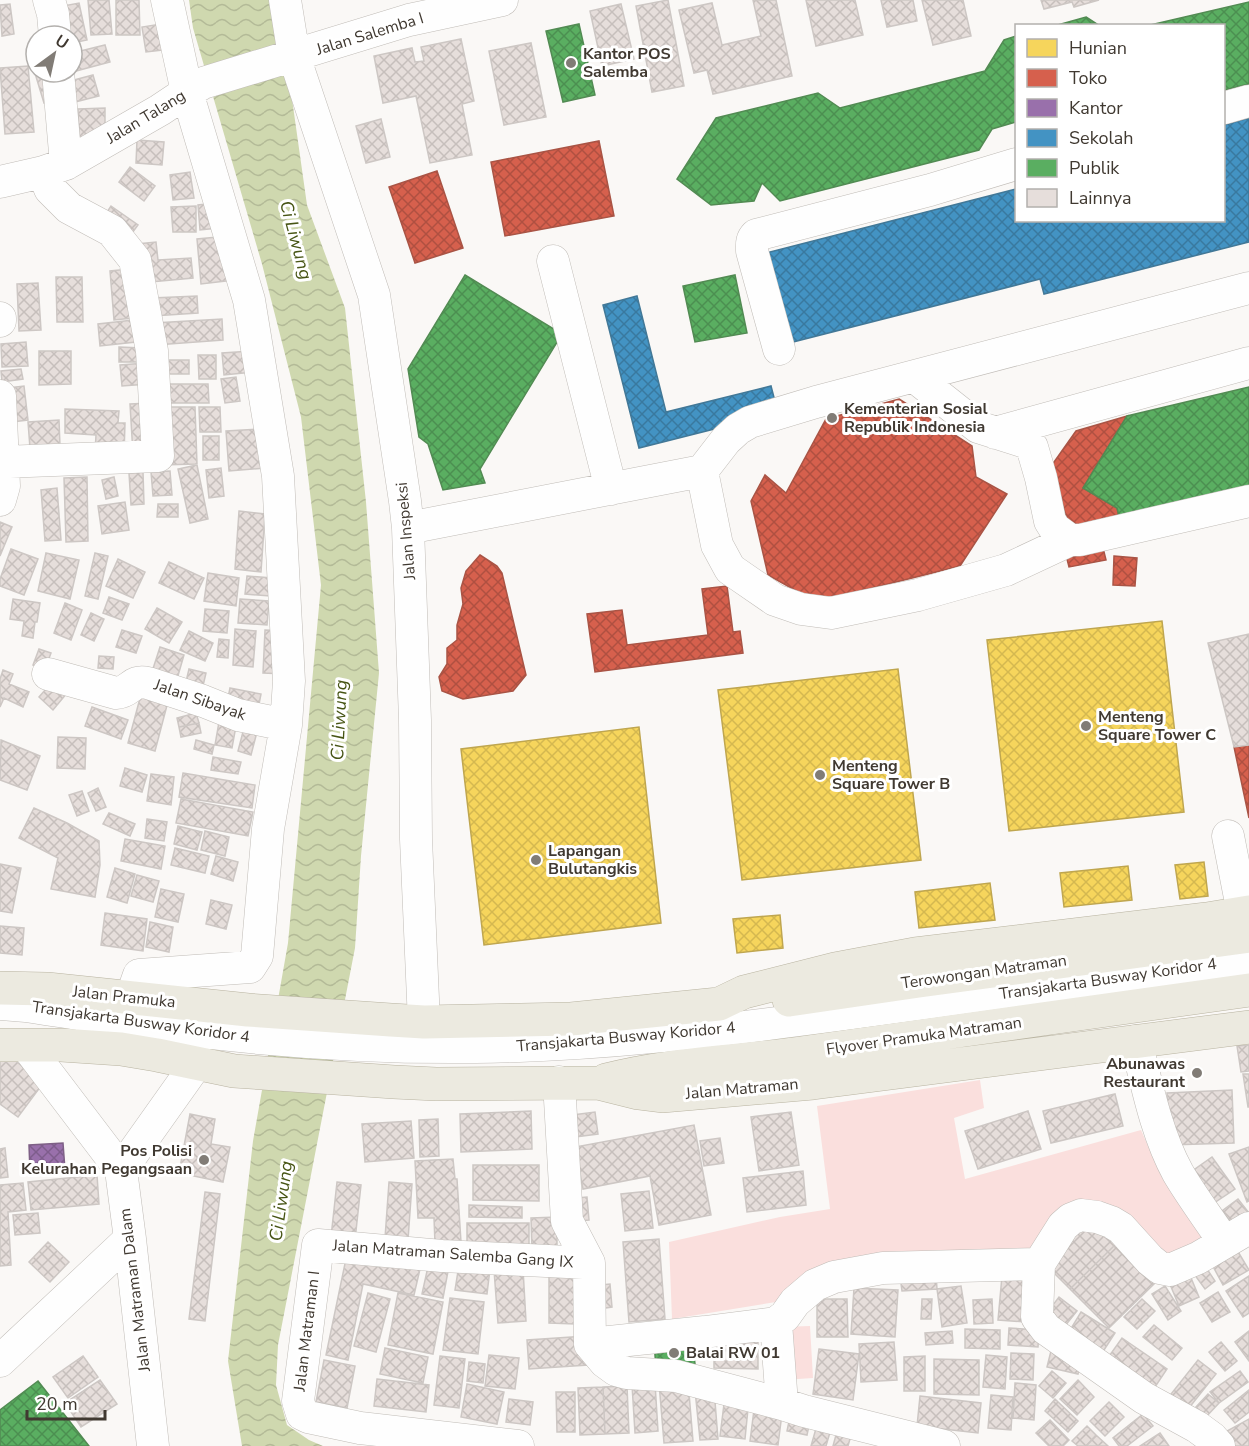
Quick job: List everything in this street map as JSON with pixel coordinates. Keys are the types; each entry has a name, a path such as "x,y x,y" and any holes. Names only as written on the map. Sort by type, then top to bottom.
{"main road":[{"path":"242,1022 394,1033 424,1022 571,1018 719,1004 744,992 836,969 915,954 1207,919 1247,921"},
{"name":"Jalan Pramuka","path":"0,988 47,989 131,998 242,1022"},
{"name":"Flyover Pramuka Matraman","path":"598,1083 657,1070 796,1054 1249,990"},
{"name":"Jalan Matraman","path":"197,1063 234,1071 394,1082 598,1083 638,1093 662,1096 813,1083 1249,1027"},
{"path":"13,1045 121,1049 197,1063"}],"street":[{"path":"49,0 54,24"},
{"path":"131,998 139,975 250,967 257,956 268,829 286,725 289,681 278,476 249,300 195,87 167,0"},
{"name":"Jalan Salemba I","path":"285,0 292,56 409,20 502,0"},
{"name":"Jalan Talang","path":"0,182 55,168 160,110 195,87 292,56"},
{"name":"Jalan Inspeksi","path":"292,56 374,295 405,501 416,720 416,839 424,1022"},
{"path":"3,462 158,456 152,351 135,260 112,231 69,208 50,189 55,168 58,84"},
{"path":"1225,108 1249,101"},
{"path":"779,349 752,251 752,241 756,235 930,190 1015,165"},
{"path":"553,261 611,489"},
{"path":"408,528 702,471 726,440 750,422 816,402 1249,288"},
{"path":"995,433 1249,363"},
{"path":"915,377 978,427 1028,443 1032,447 1050,521 1055,529 1070,540"},
{"path":"0,396 4,486 0,500"},
{"path":"702,471 717,545 730,569 775,600 801,609 831,613 918,595 1006,570 1070,540 1080,540 1249,501"},
{"name":"Jalan Sibayak","path":"48,674 116,693 122,693 136,682 148,682 238,716 286,725"},
{"path":"1228,836 1247,921"},
{"name":"Transjakarta Busway Koridor 4","path":"394,1033 474,1047 576,1044 659,1037 1249,959"},
{"name":"Transjakarta Busway Koridor 4","path":"0,1004 185,1030 242,1022"},
{"name":"Transjakarta Busway Koridor 4","path":"0,1026 46,1028 72,1032 102,1038 157,1055"},
{"path":"1136,1041 1164,1143 1178,1173 1237,1235 1198,1258 1170,1270 1160,1268 1150,1260 1128,1235 1111,1222 1081,1215 1071,1219 1063,1226 1039,1264 1036,1317 1046,1329 1144,1398 1197,1427 1219,1446"},
{"name":"Jalan Matraman Dalam","path":"13,1045 121,1170 153,1446"},
{"path":"121,1170 197,1063"},
{"path":"559,1082 567,1221 589,1263 598,1353 616,1370 627,1373 676,1376 944,1446"},
{"path":"5,1347 130,1239"},
{"name":"Jalan Matraman Salemba Gang IX","path":"318,1245 442,1256 589,1263"},
{"name":"Jalan Matraman I","path":"318,1245 298,1401 302,1414 360,1428 518,1446"},
{"path":"598,1353 705,1332 776,1323 815,1285 834,1277 883,1268 1039,1264"},
{"path":"776,1323 782,1404"}],"shaded area":[{"path":"980,1080 984,1108 954,1118 965,1179 1141,1130 1152,1155 1214,1239 1167,1265 1031,1249 806,1297 672,1319 669,1242 780,1217 830,1209 817,1106"},
{"path":"810,1326 813,1378 783,1380 780,1327"}],"water":[{"name":"Ci Liwung","path":"189,0 278,0 307,205 345,308 366,502 379,673 361,856 355,948 278,1345 276,1385 287,1425 309,1440 323,1446 242,1446 228,1361 253,1141 288,943 321,585 301,417 262,264 193,28"}],"building: Hunian":[{"name":"Menteng Square Tower C","path":"1162,621 1184,812 1009,831 987,640"},
{"name":"Menteng Square Tower B","path":"898,669 921,860 742,880 718,690"},
{"path":"639,727 661,923 484,945 461,749"},
{"path":"1204,862 1208,896 1180,899 1175,865"},
{"path":"1128,866 1132,900 1064,907 1060,873"},
{"path":"990,883 995,920 919,928 915,892"},
{"path":"780,915 783,948 737,953 733,919"}],"building: Toko":[{"path":"599,141 614,216 505,236 491,162"},
{"path":"437,171 463,248 415,263 389,187"},
{"path":"899,399 972,446 976,477 1007,494 960,566 816,602 768,575 751,501 765,475 786,493 826,419"},
{"path":"1127,416 1083,488 1117,508 1120,520 1070,531 1052,465 1076,431"},
{"path":"1101,540 1106,560 1069,567 1064,547"},
{"path":"480,555 497,566 502,573 526,675 513,691 463,699 442,691 439,677 447,664 447,648 457,640 457,625 463,604 461,588 466,571"},
{"path":"1114,556 1137,558 1135,586 1113,585"},
{"path":"727,586 733,632 740,631 743,653 595,672 587,614 622,610 627,645 708,635 702,589"},
{"path":"1249,745 1249,818 1234,747"}],"building: Kantor":[{"path":"63,1143 65,1170 30,1172 29,1145"}],"building: Sekolah":[{"path":"1249,118 1249,242 1044,294 1040,279 789,343 766,253 1015,189 1015,222 1225,222 1225,125"},
{"path":"637,296 666,412 771,386 778,413 639,448 603,305"}],"building: Publik":[{"path":"1249,2 1249,84 1225,90 1225,24 1155,24"},
{"path":"1086,17 1097,24 1061,24"},
{"name":"Kantor POS Salemba","path":"579,24 595,95 563,102 546,31"},
{"path":"1015,36 1015,122 992,129 979,150 780,201 762,183 754,201 711,205 677,179 716,118 818,93 840,108 985,71 1004,40"},
{"path":"465,275 562,334 480,469 485,483 443,490 428,444 419,437 408,369"},
{"path":"735,275 747,333 695,342 683,286"},
{"path":"1249,387 1249,488 1120,520 1117,508 1083,488 1127,416"},
{"name":"Balai RW 01","path":"692,1338 695,1364 656,1368 654,1342"},
{"path":"38,1381 89,1446 0,1446 0,1410"}],"building: Lainnya":[{"path":"88,0 109,0 112,34 91,35"},
{"path":"116,0 139,0 140,35 116,35"},
{"path":"668,0 684,86 652,92 636,6"},
{"path":"753,0 776,0 792,76 713,94 707,70 694,73 679,10 712,3 722,45 761,36"},
{"path":"806,0 855,0 863,35 816,46"},
{"path":"881,0 913,0 917,21 887,27"},
{"path":"922,0 963,0 971,36 933,45"},
{"path":"1041,0 1099,0 1074,7 1072,2 1044,9"},
{"path":"79,3 84,24 67,24 63,6"},
{"path":"10,4 14,34 2,36 0,5"},
{"path":"621,4 634,59 602,66 590,11"},
{"path":"167,23 171,49 146,52 142,27"},
{"path":"461,39 474,101 462,104 472,155 430,163 416,96 383,103 374,56 412,48 415,62 424,61 421,47"},
{"path":"531,43 546,117 504,125 489,51"},
{"path":"105,45 110,62 84,69 84,50"},
{"path":"24,66 24,84 30,84 34,132 5,134 0,68"},
{"path":"93,75 99,96 75,102 71,84 84,84 84,77"},
{"path":"38,84 51,84 55,99 44,103"},
{"path":"105,108 105,139 79,139 78,109"},
{"path":"381,119 390,157 366,163 356,126"},
{"path":"137,140 164,142 162,165 136,163"},
{"path":"130,167 155,186 144,201 119,182"},
{"path":"190,172 194,198 173,200 170,175"},
{"path":"215,203 218,228 200,230 198,205"},
{"path":"111,206 138,225 127,240 101,221"},
{"path":"196,206 196,232 173,232 171,207"},
{"path":"228,236 234,280 201,284 197,239"},
{"path":"156,242 158,260 191,258 193,278 140,283 137,244"},
{"path":"129,269 133,318 114,320 110,271"},
{"path":"56,277 82,277 83,322 57,322"},
{"path":"38,283 41,330 19,331 17,284"},
{"path":"197,296 198,313 153,316 152,298"},
{"path":"142,319 145,341 100,346 98,324"},
{"path":"222,319 223,340 156,345 154,323"},
{"path":"26,342 28,366 2,367 1,344"},
{"path":"119,347 142,348 142,362 119,362"},
{"path":"39,351 71,351 71,384 39,385"},
{"path":"251,351 253,372 224,375 222,353"},
{"path":"198,355 216,355 216,379 199,379"},
{"path":"159,360 189,360 189,374 160,374"},
{"path":"146,363 148,384 122,386 120,365"},
{"path":"21,369 23,379 2,382 1,371"},
{"path":"236,377 240,401 225,403 221,379"},
{"path":"161,384 208,384 209,403 161,403"},
{"path":"24,386 28,420 12,422 8,388"},
{"path":"150,403 153,453 133,454 130,404"},
{"path":"159,407 195,407 197,464 160,465"},
{"path":"199,407 220,407 221,432 200,432"},
{"path":"65,409 119,411 118,423 125,423 124,455 95,453 96,435 65,433"},
{"path":"59,420 60,446 30,448 28,422"},
{"path":"262,429 265,468 229,471 226,431"},
{"path":"203,436 219,436 219,460 203,460"},
{"path":"197,465 208,519 190,523 178,469"},
{"path":"221,468 224,496 209,498 206,470"},
{"path":"170,471 172,495 153,496 151,472"},
{"path":"143,472 144,504 131,505 129,473"},
{"path":"87,477 88,541 66,542 64,478"},
{"path":"114,477 118,496 106,499 102,480"},
{"path":"57,488 61,540 45,541 41,490"},
{"path":"125,502 129,530 102,534 98,506"},
{"path":"158,504 178,504 178,517 157,517"},
{"path":"239,511 265,514 261,572 235,569"},
{"path":"0,522 12,527 0,556"},
{"path":"11,549 38,559 24,595 0,586 0,579"},
{"path":"46,553 79,560 70,599 38,591"},
{"path":"95,553 108,556 98,599 85,596"},
{"path":"118,559 145,572 133,598 106,586"},
{"path":"169,562 204,578 194,599 159,583"},
{"path":"208,573 239,578 236,606 204,601"},
{"path":"247,576 272,578 270,596 245,594"},
{"path":"109,597 129,604 122,620 103,613"},
{"path":"13,599 40,603 33,638 22,636 24,621 10,619"},
{"path":"240,599 269,601 267,625 238,623"},
{"path":"65,603 82,610 71,640 54,633"},
{"path":"157,608 182,622 169,643 145,629"},
{"path":"205,609 229,611 227,633 203,631"},
{"path":"91,613 104,619 94,641 81,635"},
{"path":"235,629 256,631 253,667 233,665"},
{"path":"122,630 142,636 136,653 116,647"},
{"path":"265,630 284,631 285,674 263,673"},
{"path":"189,631 213,643 205,661 180,650"},
{"path":"1249,634 1249,745 1234,747 1208,643"},
{"path":"219,639 229,640 228,658 217,657"},
{"path":"160,647 184,655 175,686 150,678"},
{"path":"39,649 51,653 45,669 33,665"},
{"path":"99,656 114,657 113,669 98,668"},
{"path":"189,669 206,673 202,690 185,686"},
{"path":"3,670 13,674 9,684 29,692 23,707 4,698 0,707 0,679"},
{"path":"53,681 67,693 53,710 39,697"},
{"path":"143,687 170,694 155,751 128,743"},
{"path":"230,688 261,694 257,714 226,708"},
{"path":"92,707 128,720 121,739 85,726"},
{"path":"196,713 199,723 179,727 177,718"},
{"path":"219,722 236,726 232,748 215,745"},
{"path":"199,723 201,733 181,737 179,727"},
{"path":"244,728 257,732 251,755 238,751"},
{"path":"58,737 86,738 85,769 57,768"},
{"path":"1,740 40,756 27,790 0,780"},
{"path":"196,740 214,745 212,754 194,749"},
{"path":"213,757 241,762 238,774 211,770"},
{"path":"125,768 147,775 142,792 120,786"},
{"path":"183,773 255,785 252,808 179,797"},
{"path":"151,774 174,777 171,805 147,801"},
{"path":"98,788 106,807 96,811 88,793"},
{"path":"82,791 89,811 77,816 69,795"},
{"path":"181,799 253,812 248,836 176,823"},
{"path":"34,808 99,841 100,865 95,897 51,889 58,858 19,838"},
{"path":"109,813 135,824 130,836 103,824"},
{"path":"147,819 167,822 164,841 145,838"},
{"path":"178,826 202,832 197,850 174,844"},
{"path":"205,831 229,837 225,856 201,850"},
{"path":"125,839 165,846 161,869 121,861"},
{"path":"175,848 209,856 205,873 171,865"},
{"path":"216,856 238,862 233,881 211,874"},
{"path":"0,864 21,868 12,913 0,911"},
{"path":"115,868 135,874 127,903 107,897"},
{"path":"137,875 159,881 153,902 131,896"},
{"path":"161,889 184,894 178,922 155,917"},
{"path":"211,900 232,905 226,929 206,924"},
{"path":"105,913 147,919 143,951 101,945"},
{"path":"150,922 173,927 169,952 146,947"},
{"path":"0,926 24,928 22,955 0,953"},
{"path":"1249,1045 1249,1071 1241,1072 1237,1046"},
{"path":"3,1052 44,1082 18,1117 0,1104 0,1055"},
{"path":"1243,1074 1249,1074 1249,1107 1248,1107"},
{"path":"1232,1090 1234,1143 1169,1145 1167,1093"},
{"path":"1115,1094 1123,1126 1051,1143 1043,1111"},
{"path":"531,1111 532,1149 461,1152 460,1114"},
{"path":"1028,1111 1041,1149 978,1169 965,1131"},
{"path":"595,1112 598,1134 568,1138 565,1116"},
{"path":"791,1112 799,1165 759,1171 751,1117"},
{"name":"Pos Polisi Kelurahan Pegangsaan","path":"190,1114 215,1119 211,1144 230,1147 223,1182 179,1173"},
{"path":"438,1119 439,1156 420,1157 419,1120"},
{"path":"411,1121 414,1158 365,1162 362,1124"},
{"path":"694,1125 711,1215 659,1225 650,1176 583,1189 575,1147"},
{"path":"720,1138 724,1163 704,1166 700,1141"},
{"path":"1249,1147 1249,1201 1247,1202 1229,1154"},
{"path":"5,1148 8,1177 0,1178 0,1149"},
{"path":"1212,1157 1235,1189 1211,1205 1188,1174"},
{"path":"453,1159 455,1179 457,1179 461,1242 435,1243 434,1218 418,1218 415,1161"},
{"path":"473,1165 539,1165 539,1201 473,1200"},
{"path":"803,1171 806,1205 747,1212 743,1178"},
{"path":"97,1175 99,1204 31,1210 28,1182"},
{"path":"337,1182 361,1185 355,1240 331,1237"},
{"path":"389,1182 412,1184 408,1240 385,1238"},
{"path":"23,1183 26,1210 8,1212 11,1265 0,1266 0,1185"},
{"path":"649,1191 653,1228 625,1231 621,1194"},
{"path":"205,1192 220,1194 205,1321 189,1319"},
{"path":"587,1197 589,1220 579,1221 577,1198"},
{"path":"1238,1199 1249,1213 1236,1228 1222,1211"},
{"path":"469,1205 522,1207 522,1218 469,1217"},
{"path":"38,1213 40,1233 15,1235 13,1215"},
{"path":"557,1217 557,1249 532,1249 531,1218"},
{"path":"1090,1217 1116,1244 1070,1289 1044,1263"},
{"path":"467,1223 529,1223 529,1250 467,1251"},
{"path":"659,1239 665,1319 629,1322 623,1242"},
{"path":"48,1242 69,1262 50,1282 29,1262"},
{"path":"1116,1244 1155,1283 1109,1328 1070,1289"},
{"path":"1234,1245 1249,1270 1223,1285 1209,1259"},
{"path":"347,1254 420,1269 414,1295 363,1284 348,1360 326,1355"},
{"path":"429,1262 449,1266 443,1298 422,1294"},
{"path":"459,1265 490,1269 487,1294 455,1290"},
{"path":"1205,1266 1215,1281 1205,1289 1194,1274"},
{"path":"523,1269 526,1321 498,1323 494,1270"},
{"path":"1189,1273 1199,1297 1179,1306 1169,1282"},
{"path":"936,1274 937,1289 902,1291 900,1276"},
{"path":"1002,1276 1030,1278 1026,1322 998,1320"},
{"path":"1249,1276 1249,1313 1243,1317 1226,1291"},
{"path":"549,1277 575,1277 575,1324 549,1323"},
{"path":"610,1284 612,1307 592,1310 590,1286"},
{"path":"961,1286 967,1323 942,1327 937,1289"},
{"path":"1165,1286 1181,1311 1168,1320 1152,1294"},
{"path":"854,1288 898,1290 895,1337 851,1334"},
{"path":"1218,1292 1230,1312 1212,1322 1200,1303"},
{"path":"368,1293 390,1299 376,1352 354,1346"},
{"path":"398,1293 443,1302 433,1354 388,1345"},
{"path":"1059,1297 1077,1311 1061,1331 1043,1318"},
{"path":"450,1298 484,1302 478,1354 443,1350"},
{"path":"817,1299 847,1299 848,1337 817,1337"},
{"path":"922,1299 932,1299 931,1319 921,1319"},
{"path":"992,1299 993,1323 974,1324 973,1300"},
{"path":"1142,1299 1155,1311 1137,1329 1124,1317"},
{"path":"1081,1312 1115,1333 1097,1361 1064,1340"},
{"path":"1154,1325 1182,1348 1172,1360 1143,1337"},
{"path":"1009,1328 1039,1330 1038,1347 1008,1345"},
{"path":"965,1329 1000,1330 1000,1349 965,1348"},
{"path":"952,1331 953,1343 926,1345 925,1333"},
{"path":"1249,1331 1249,1361 1235,1342"},
{"path":"714,1332 758,1333 758,1369 714,1368"},
{"path":"586,1336 588,1365 529,1369 527,1340"},
{"path":"1122,1338 1167,1369 1153,1390 1107,1359"},
{"path":"894,1342 897,1380 861,1382 859,1344"},
{"path":"1221,1342 1237,1361 1225,1371 1209,1352"},
{"path":"385,1348 428,1357 423,1383 380,1374"},
{"path":"819,1349 859,1354 853,1400 813,1394"},
{"path":"1051,1351 1082,1359 1078,1374 1047,1367"},
{"path":"1011,1353 1034,1354 1033,1380 1010,1379"},
{"path":"489,1355 519,1358 515,1389 485,1386"},
{"path":"986,1355 1007,1357 1005,1389 983,1387"},
{"path":"83,1356 98,1377 68,1398 53,1377"},
{"path":"440,1356 465,1359 459,1408 434,1405"},
{"path":"925,1356 925,1391 904,1391 904,1357"},
{"path":"934,1359 979,1360 979,1395 934,1394"},
{"path":"324,1360 355,1366 347,1408 316,1402"},
{"path":"1198,1360 1216,1374 1189,1408 1171,1394"},
{"path":"469,1362 485,1364 483,1383 467,1381"},
{"path":"1052,1371 1066,1383 1053,1398 1039,1386"},
{"path":"1240,1371 1248,1382 1219,1403 1210,1392"},
{"path":"377,1379 429,1385 426,1412 374,1406"},
{"path":"100,1380 117,1404 81,1427 65,1403"},
{"path":"1078,1380 1094,1397 1077,1415 1060,1399"},
{"path":"688,1381 693,1441 664,1443 659,1383"},
{"path":"655,1383 658,1431 635,1433 632,1385"},
{"path":"1015,1383 1036,1385 1034,1420 1013,1418"},
{"path":"467,1384 504,1392 497,1424 461,1417"},
{"path":"627,1386 629,1433 605,1434 603,1387"},
{"path":"603,1387 605,1434 580,1435 578,1388"},
{"path":"714,1389 718,1439 700,1440 695,1390"},
{"path":"1249,1390 1249,1412 1235,1423 1224,1410"},
{"path":"556,1392 575,1392 575,1432 557,1432"},
{"path":"1208,1394 1219,1403 1206,1417 1196,1407"},
{"path":"991,1395 1013,1397 1011,1430 988,1428"},
{"path":"725,1396 749,1399 745,1439 720,1436"},
{"path":"920,1396 981,1403 978,1433 917,1426"},
{"path":"509,1399 533,1402 530,1425 506,1422"},
{"path":"1055,1399 1078,1421 1068,1432 1045,1411"},
{"path":"755,1402 783,1406 778,1445 750,1441"},
{"path":"1109,1402 1124,1417 1105,1436 1090,1421"},
{"path":"791,1412 811,1416 807,1435 787,1431"},
{"path":"1143,1414 1153,1426 1127,1446 1119,1446 1113,1438"},
{"path":"819,1418 833,1422 826,1446 811,1446"},
{"path":"1249,1419 1249,1446 1235,1446 1227,1431"},
{"path":"1050,1420 1069,1440 1063,1446 1049,1446 1036,1433"},
{"path":"839,1424 853,1428 848,1446 833,1446"},
{"path":"1087,1426 1096,1435 1086,1446 1078,1446 1072,1441"},
{"path":"1160,1433 1169,1446 1140,1446"},
{"path":"1096,1435 1108,1446 1086,1446"}],"place":[{"name":"Kantor POS Salemba","path":"571,63"},
{"name":"Kementerian Sosial Republik Indonesia","path":"832,418"},
{"name":"Menteng Square Tower C","path":"1086,726"},
{"name":"Menteng Square Tower B","path":"820,775"},
{"name":"Lapangan Bulutangkis","path":"536,860"},
{"name":"Abunawas Restaurant","path":"1197,1073"},
{"name":"Pos Polisi Kelurahan Pegangsaan","path":"204,1160"},
{"name":"Balai RW 01","path":"674,1353"}]}
